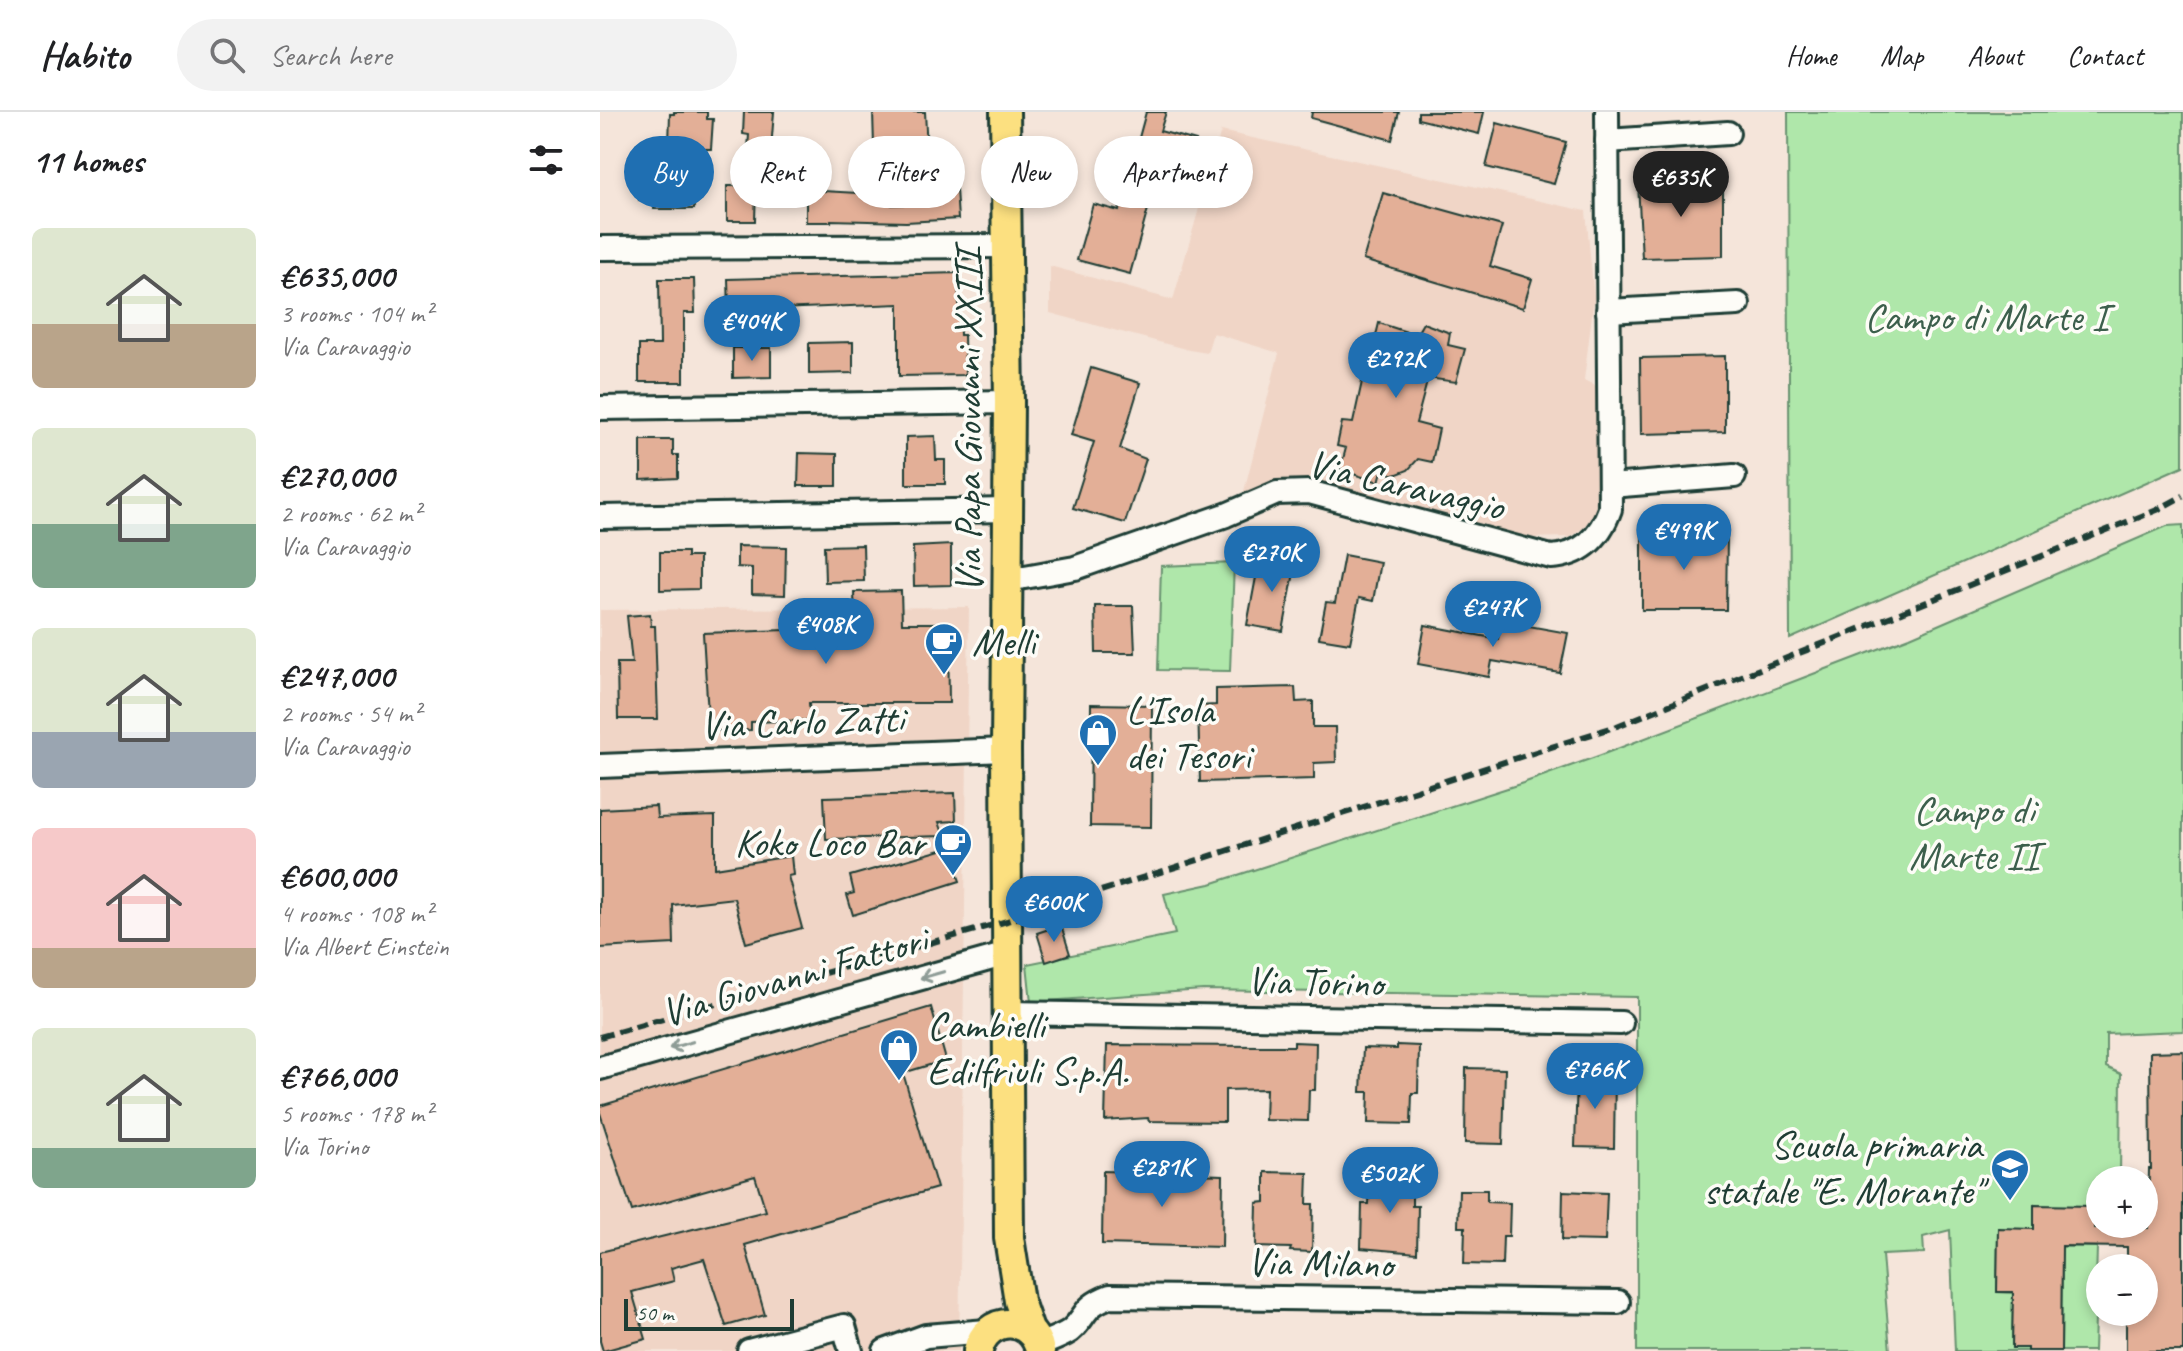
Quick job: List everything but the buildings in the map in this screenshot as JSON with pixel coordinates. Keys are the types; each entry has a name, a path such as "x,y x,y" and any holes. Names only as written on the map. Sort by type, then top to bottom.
{"main road":[{"name":"Via Papa Giovanni XXIII","path":"1005,112 1009,402 1006,750 1009,1238"},
{"path":"986,1336 1009,1238"},
{"path":"1009,1238 1019,1301 1036,1342"},
{"path":"986,1336 1012,1323 1036,1342"}],"street":[{"name":"Via Caravaggio","path":"1008,580 1075,568 1226,515 1277,493 1309,492 1551,557 1578,552 1599,532 1610,509 1607,112"},
{"path":"1607,141 1728,133"},
{"path":"600,248 1008,246"},
{"path":"1608,311 1738,304"},
{"path":"600,408 1009,402"},
{"path":"1610,486 1734,476"},
{"path":"600,517 1009,510"},
{"name":"Via Carlo Zatti","path":"600,766 1006,750"},
{"name":"Via Giovanni Fattori","path":"600,1068 1007,954"},
{"name":"Via Torino","path":"1007,1013 1621,1023"},
{"name":"Via Milano","path":"1036,1342 1070,1331 1085,1310 1096,1301 1110,1296 1618,1302"},
{"path":"749,1351 844,1326 851,1351"},
{"path":"893,1348 926,1336 986,1336"},
{"path":"893,1348 940,1351"}],"shaded area":[{"path":"1221,131 1244,136 1220,136"},
{"path":"1253,138 1586,211 1594,298 1584,380 1598,387 1598,509 1583,528 1570,537 1521,538 1292,480 1271,485 1242,499 1279,353 1213,333 1207,353 1189,350 1050,313 1050,266 1173,300 1199,208 1253,208"},
{"path":"969,607 959,1351 600,1351 600,610"}],"green space":[{"name":"Campo di Marte I","path":"1788,112 2183,112 2183,466 1790,639"},
{"name":"Campo di Marte II","path":"2183,525 2183,1031 2106,1034 2106,1067 2121,1074 2120,1166 2086,1166 2086,1224 2035,1205 2034,1229 1998,1229 1997,1292 2013,1293 2012,1347 2027,1348 2027,1351 1955,1351 1950,1230 1923,1237 1924,1253 1882,1255 1890,1351 1637,1351 1637,997 1203,990 1031,1002 1027,964 1175,934 1164,894 1210,884 1601,755 1910,637 2167,526"},
{"path":"1234,563 1230,671 1158,670 1161,566"},
{"path":"2033,1246 2097,1247 2097,1254 2086,1254 2086,1326 2095,1326 2094,1351 2061,1351 2062,1271"}],"railway":[{"path":"600,1037 1007,921 1617,726 2157,510 2183,496"}],"place":[{"name":"Melli","path":"944,676"},
{"name":"L'Isola dei Tesori","path":"1098,767"},
{"name":"Koko Loco Bar","path":"953,877"},
{"name":"Cambielli Edilfriuli S.p.A.","path":"899,1082"},
{"name":"Scuola primaria statale \"E. Morante\"","path":"2010,1202"}]}
